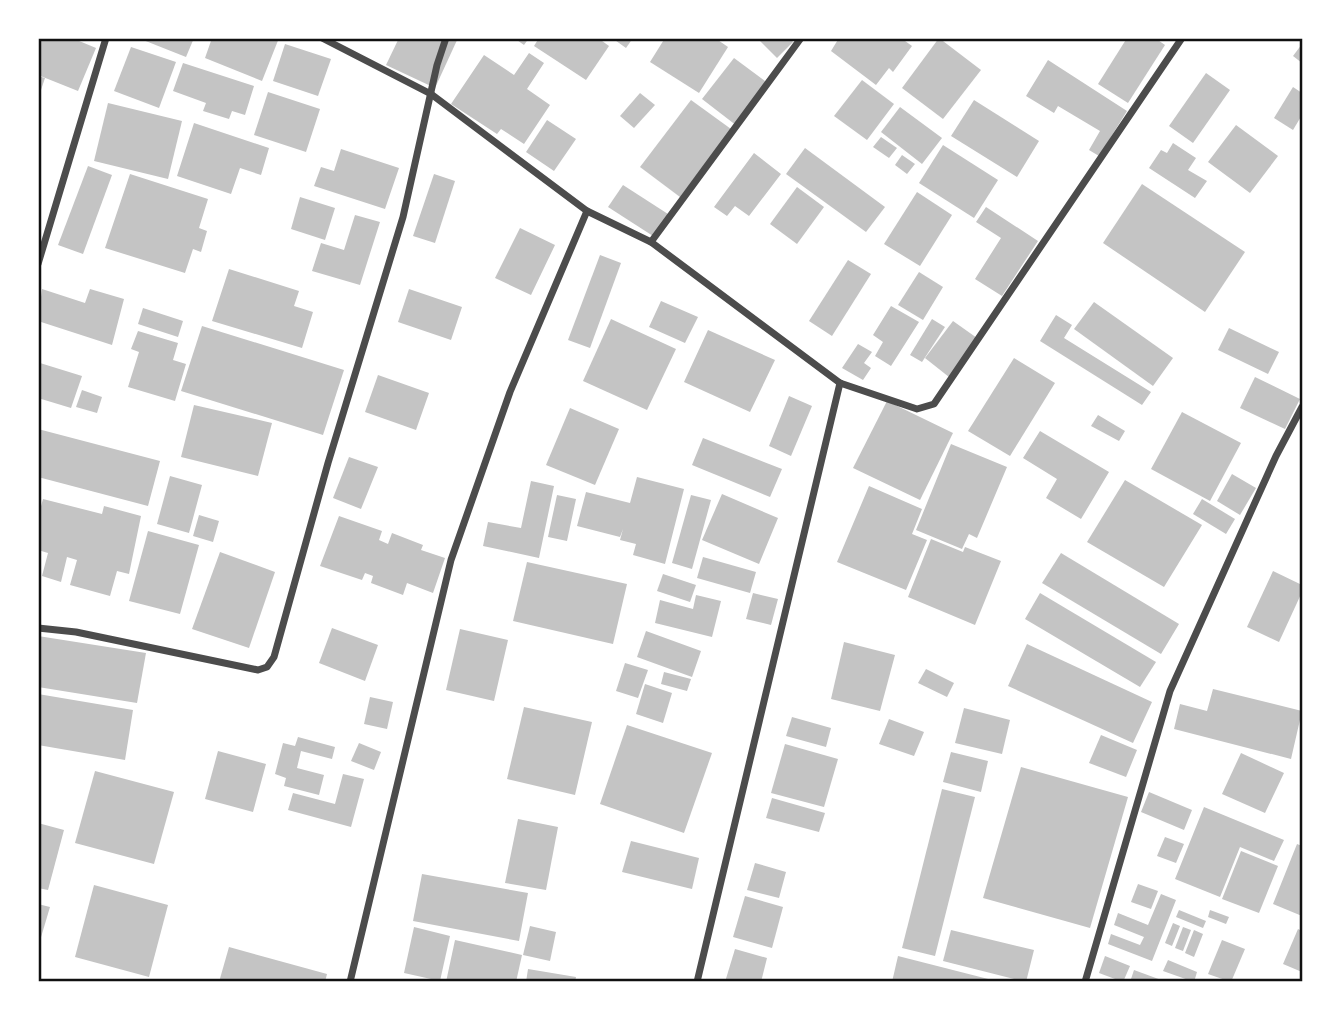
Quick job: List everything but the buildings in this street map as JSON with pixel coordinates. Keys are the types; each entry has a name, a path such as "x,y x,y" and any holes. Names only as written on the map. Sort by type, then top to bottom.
{"street":[{"path":"38,264 106,38"},
{"path":"322,38 431,94 587,211 651,243 840,383 917,409 934,404 1182,38"},
{"path":"38,628 76,632 228,666 258,670 267,667 277,645 328,463 403,217 437,65 446,38"},
{"path":"651,243 801,38"},
{"path":"350,982 451,560 510,392 587,211"},
{"path":"697,982 840,383"},
{"path":"1085,982 1170,691 1276,456 1303,407"}]}
